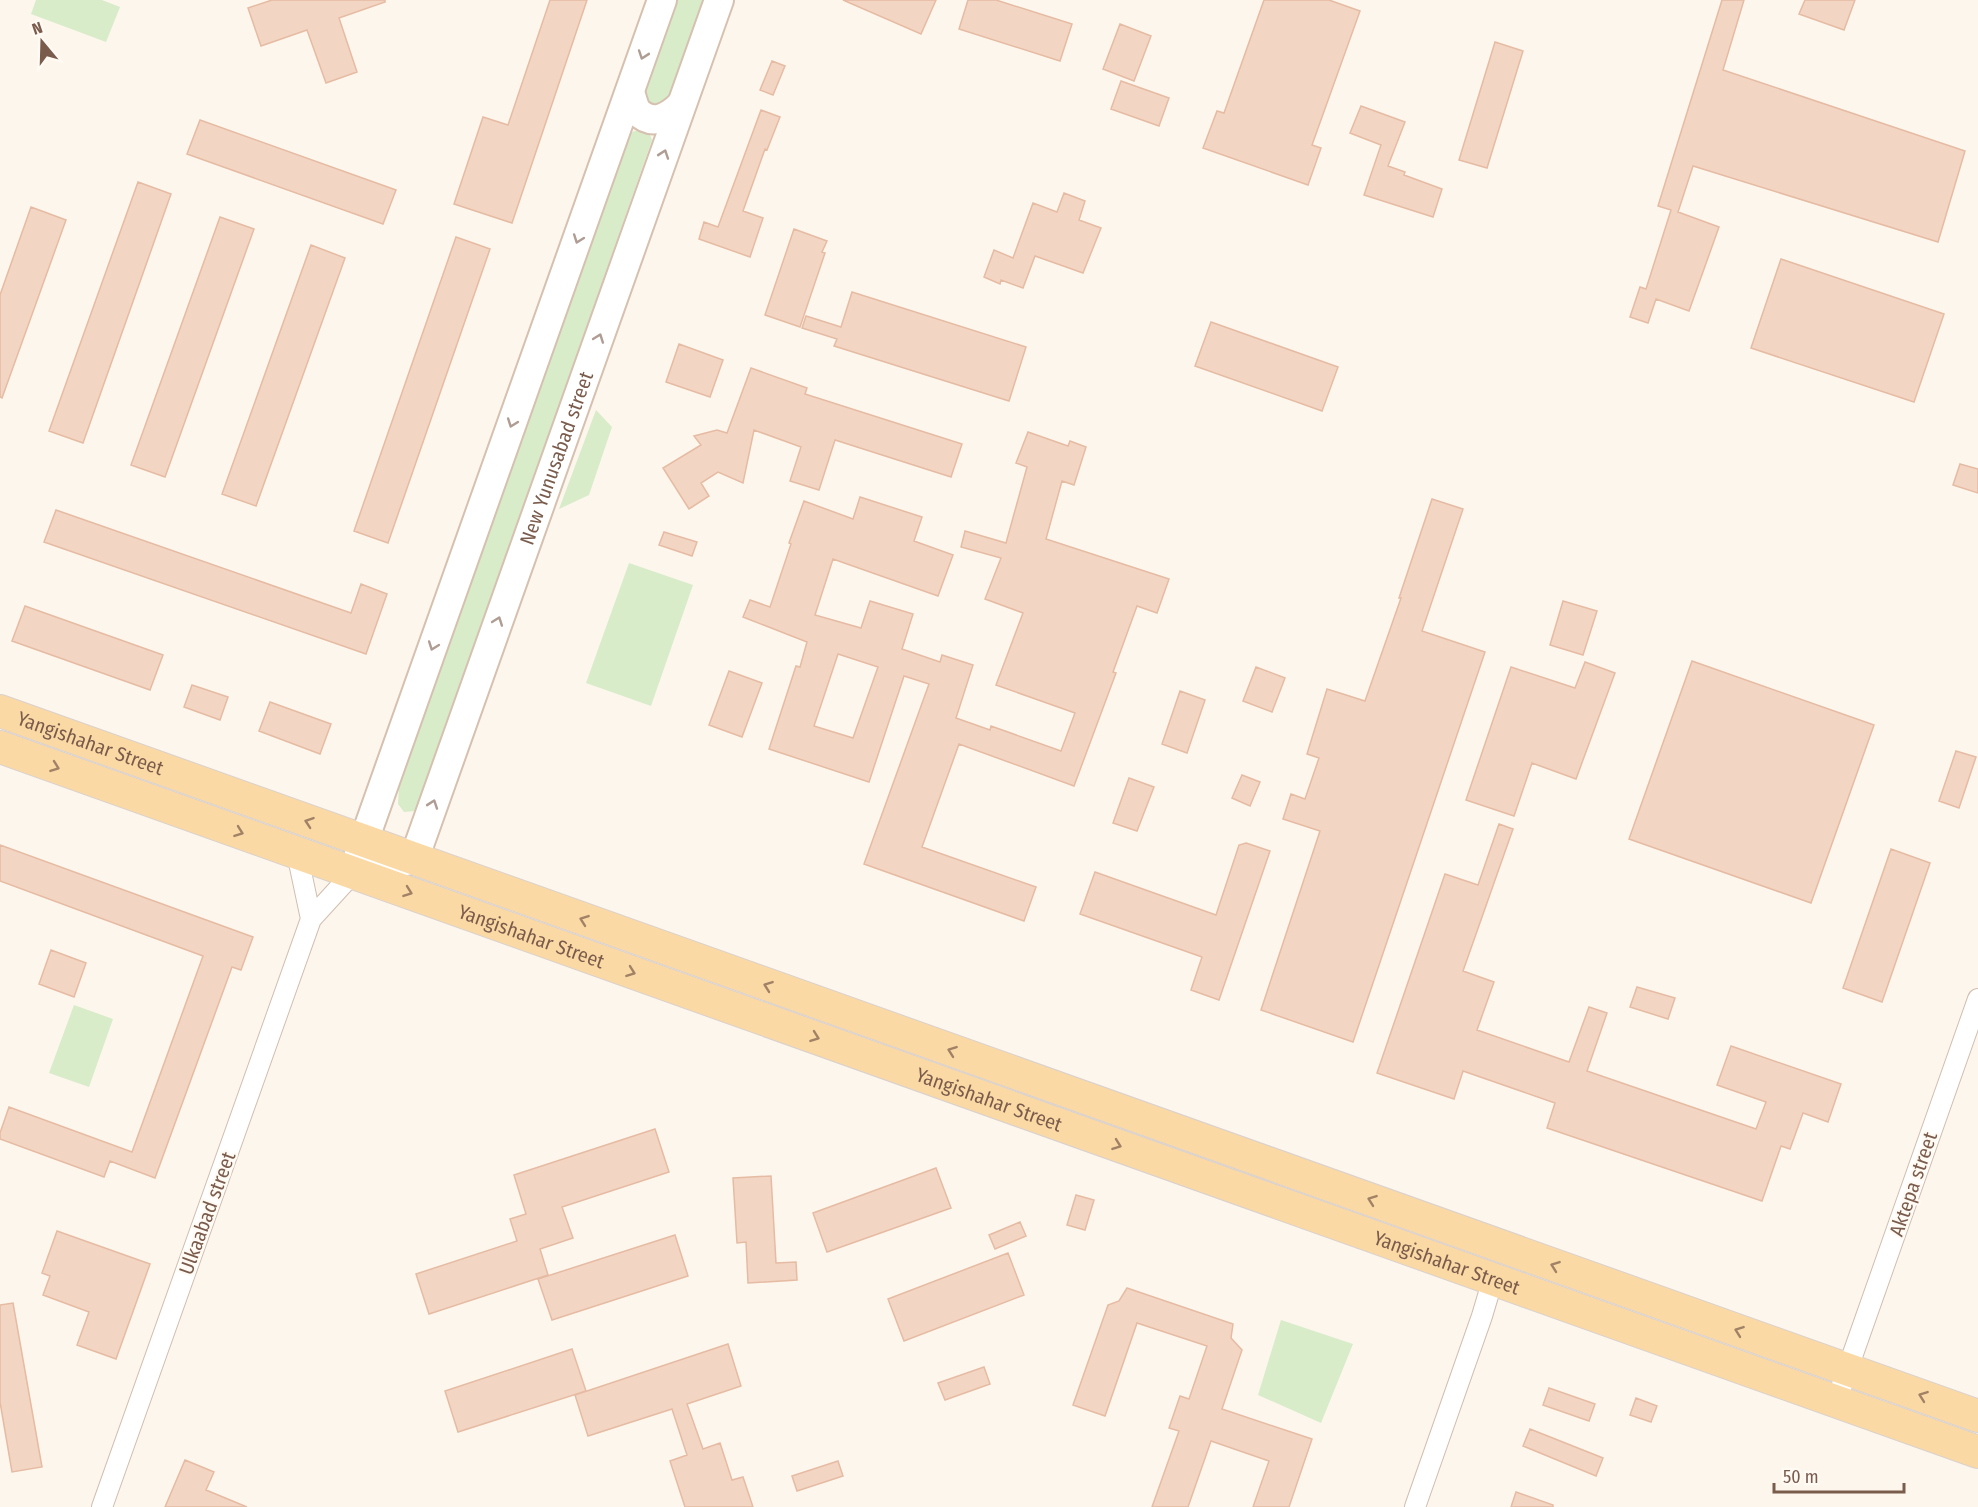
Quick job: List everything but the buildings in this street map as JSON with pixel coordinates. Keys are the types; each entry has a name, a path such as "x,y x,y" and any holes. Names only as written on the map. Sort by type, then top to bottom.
{"main road":[{"path":"353,873 662,0"},
{"name":"New Yunusabad street","path":"414,860 718,0"},
{"path":"630,92 637,111 648,118 659,120 670,116 681,105"},
{"path":"3,748 16,746 23,739 23,727 9,714"},
{"name":"Yangishahar Street","path":"9,714 1969,1413"},
{"name":"Yangishahar Street","path":"3,748 1978,1452"},
{"path":"353,873 414,860"},
{"path":"1081,1132 1077,1122 1078,1113 1083,1106 1092,1101"},
{"path":"1493,1279 1504,1247"},
{"path":"1949,1442 1962,1430 1964,1419 1969,1413"}],"street":[{"path":"297,852 311,919"},
{"name":"Ulkaabad street","path":"102,1507 311,919 353,873"},
{"name":"Aktepa street","path":"1836,1402 1978,999"},
{"path":"1415,1507 1493,1279"}],"green space":[{"path":"36,0 102,0 120,7 106,42 31,14"},
{"path":"678,0 705,0 667,106 652,107 643,96"},
{"path":"641,129 650,134 652,140 423,794 415,811 404,812 398,804 399,786 629,133"},
{"path":"596,410 612,427 589,495 559,509"},
{"path":"629,563 693,585 651,706 586,683"},
{"path":"74,1005 113,1019 89,1087 49,1073"},
{"path":"1281,1320 1353,1344 1321,1423 1258,1395"}]}
